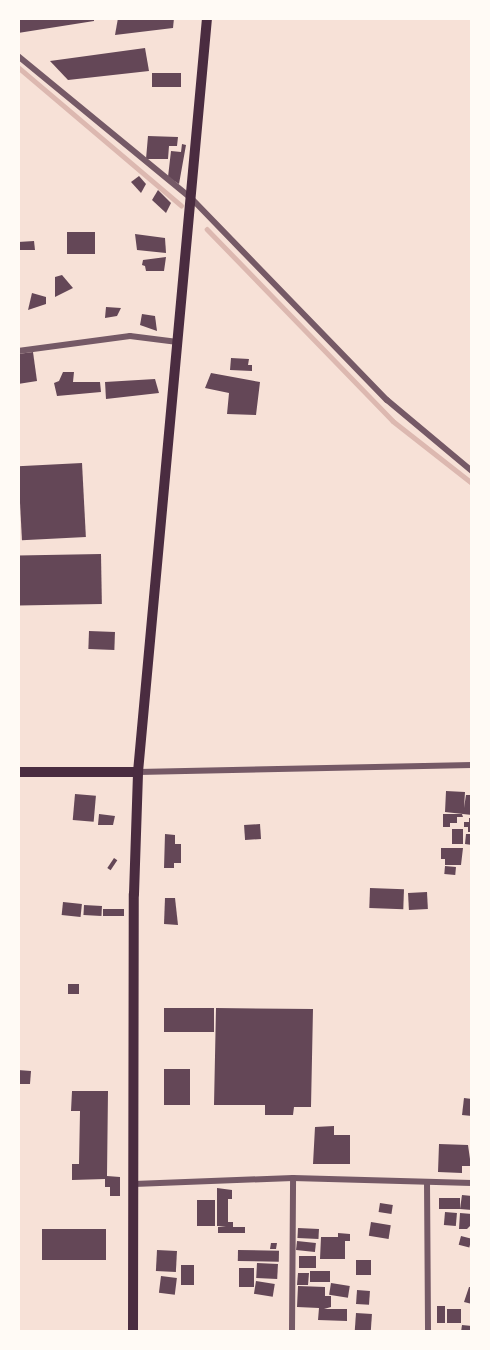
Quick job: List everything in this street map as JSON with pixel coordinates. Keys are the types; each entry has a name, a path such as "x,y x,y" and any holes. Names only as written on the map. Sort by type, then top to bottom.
{"main road":[{"path":"133,1332 134,894 138,772 207,18"},
{"path":"18,772 138,772"}],"street":[{"path":"18,56 192,199 387,400 472,471"},
{"path":"18,351 130,336 178,342"},
{"path":"138,772 472,765"},
{"path":"134,1184 293,1178 472,1183"},
{"path":"292,1332 293,1178"},
{"path":"427,1182 428,1332"}],"building":[{"path":"18,18 94,18 94,21 18,33"},
{"path":"118,18 174,18 173,28 115,35"},
{"path":"145,48 149,71 68,80 50,61"},
{"path":"152,73 181,73 181,87 152,87"},
{"path":"148,136 178,137 177,146 169,146 168,159 146,159"},
{"path":"182,144 186,145 179,184 168,177 171,151 181,152"},
{"path":"139,176 146,184 141,193 131,182"},
{"path":"158,190 171,203 166,213 152,200"},
{"path":"67,232 95,232 95,254 67,254"},
{"path":"135,234 165,238 166,253 137,250"},
{"path":"34,241 35,250 18,250 18,242"},
{"path":"166,257 164,271 146,271 145,266 142,265 143,260"},
{"path":"62,275 73,288 55,297 55,277"},
{"path":"32,293 46,297 46,304 28,310"},
{"path":"106,307 121,308 117,316 105,318"},
{"path":"142,314 155,316 157,331 140,325"},
{"path":"33,352 37,381 18,384 18,354"},
{"path":"231,358 249,359 248,365 252,365 252,371 230,370"},
{"path":"63,372 74,372 73,382 100,382 101,392 57,396 54,383 59,381"},
{"path":"211,373 260,382 256,415 227,414 229,393 205,388"},
{"path":"155,379 159,393 106,399 105,382"},
{"path":"82,463 86,537 22,540 18,466"},
{"path":"101,554 102,604 19,605 18,555"},
{"path":"89,631 115,632 114,650 88,649"},
{"path":"446,791 465,792 464,808 466,795 472,795 472,815 445,812"},
{"path":"75,794 96,796 94,822 73,820"},
{"path":"99,814 115,816 113,825 98,825"},
{"path":"443,814 462,814 463,817 457,817 457,823 450,823 450,827 443,827"},
{"path":"469,818 472,818 472,832 468,832 468,827 464,827 464,822 469,822"},
{"path":"260,824 261,839 245,840 244,825"},
{"path":"452,829 463,829 463,844 452,844"},
{"path":"165,834 175,835 175,844 181,844 181,863 174,863 174,868 164,868"},
{"path":"466,834 472,834 472,845 465,844"},
{"path":"441,848 463,848 461,865 445,865 445,859 441,859"},
{"path":"114,858 117,860 111,870 107,868"},
{"path":"445,866 456,867 455,875 444,874"},
{"path":"370,888 404,889 403,909 369,908"},
{"path":"427,892 428,909 409,910 408,893"},
{"path":"165,898 175,898 178,925 164,924"},
{"path":"63,902 82,904 81,917 62,915"},
{"path":"84,905 102,906 101,916 83,915"},
{"path":"103,909 124,909 124,916 103,916"},
{"path":"68,984 79,984 79,994 68,994"},
{"path":"164,1008 214,1008 214,1032 164,1032"},
{"path":"216,1008 313,1009 311,1107 294,1107 293,1115 265,1115 265,1105 214,1105"},
{"path":"164,1069 190,1069 190,1105 164,1105"},
{"path":"18,1070 31,1071 30,1084 18,1084"},
{"path":"72,1091 108,1091 107,1176 120,1177 120,1196 110,1196 110,1187 105,1187 105,1179 72,1180 72,1164 79,1164 80,1111 71,1111"},
{"path":"464,1098 472,1099 472,1116 462,1115"},
{"path":"334,1126 334,1135 350,1135 350,1164 313,1164 315,1127"},
{"path":"439,1144 468,1145 471,1166 462,1166 462,1173 438,1172"},
{"path":"217,1188 232,1190 232,1199 228,1199 228,1222 233,1222 233,1227 245,1227 245,1233 218,1233 218,1227 226,1226 217,1226"},
{"path":"462,1195 472,1196 472,1210 460,1209"},
{"path":"439,1198 460,1198 460,1209 439,1209"},
{"path":"197,1200 215,1200 215,1226 197,1226"},
{"path":"380,1203 393,1205 391,1214 379,1212"},
{"path":"445,1212 457,1213 456,1226 444,1225"},
{"path":"460,1213 472,1214 472,1224 467,1229 459,1229"},
{"path":"371,1222 391,1225 389,1239 369,1236"},
{"path":"298,1228 319,1229 318,1239 297,1238"},
{"path":"42,1229 106,1229 106,1260 42,1260"},
{"path":"338,1233 350,1234 350,1241 345,1241 345,1259 320,1259 321,1237 338,1237"},
{"path":"461,1236 472,1239 469,1248 459,1245"},
{"path":"297,1241 316,1243 315,1252 296,1250"},
{"path":"271,1243 277,1243 276,1249 270,1249"},
{"path":"157,1250 177,1251 176,1272 156,1271"},
{"path":"238,1250 279,1251 279,1262 238,1261"},
{"path":"299,1256 316,1256 316,1268 299,1268"},
{"path":"356,1260 371,1260 371,1275 356,1275"},
{"path":"257,1263 278,1264 277,1279 256,1278"},
{"path":"181,1265 194,1265 194,1285 181,1285"},
{"path":"239,1268 254,1268 254,1287 239,1287"},
{"path":"310,1271 330,1271 330,1282 310,1282"},
{"path":"298,1273 309,1273 308,1285 297,1285"},
{"path":"161,1276 177,1278 175,1295 159,1293"},
{"path":"256,1281 275,1284 273,1297 254,1294"},
{"path":"331,1283 350,1286 348,1298 329,1295"},
{"path":"298,1286 325,1287 325,1296 331,1296 331,1307 324,1309 347,1309 347,1321 318,1320 319,1308 297,1307"},
{"path":"469,1287 472,1287 472,1304 464,1302"},
{"path":"357,1290 370,1291 369,1305 356,1304"},
{"path":"437,1306 445,1306 445,1323 437,1323"},
{"path":"447,1309 461,1309 461,1323 447,1323"},
{"path":"356,1313 372,1314 371,1332 355,1332"},
{"path":"462,1325 472,1326 472,1332 461,1332"}],"waterway":[{"path":"18,67 181,205"},
{"path":"207,229 393,421 472,483"}]}
